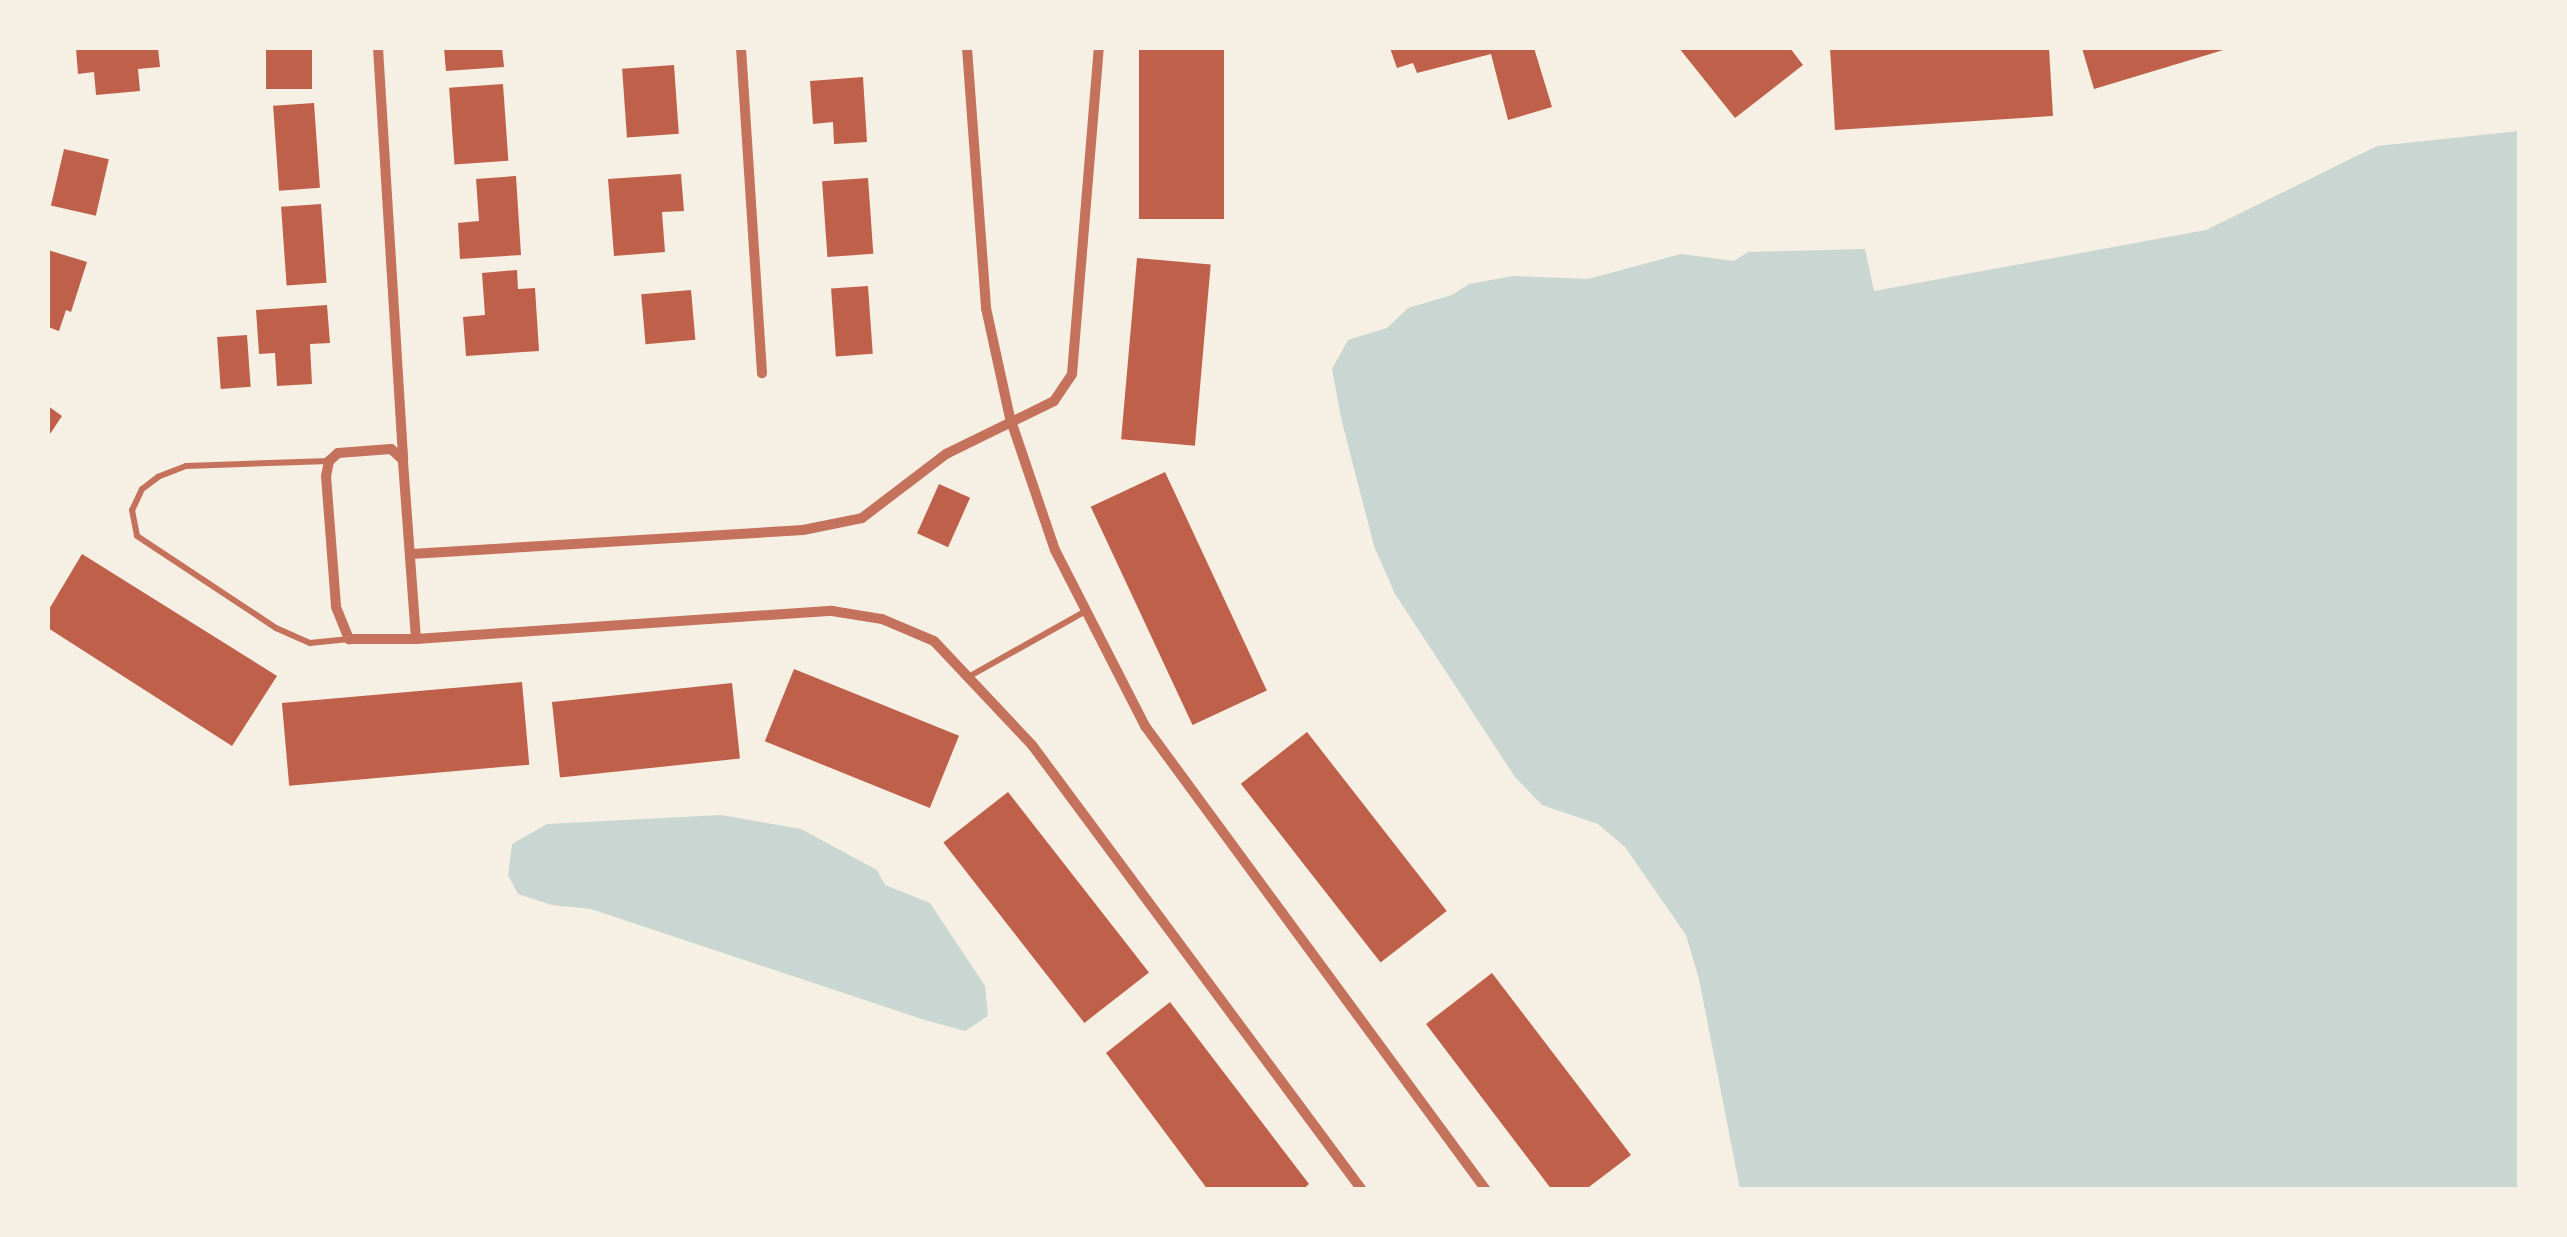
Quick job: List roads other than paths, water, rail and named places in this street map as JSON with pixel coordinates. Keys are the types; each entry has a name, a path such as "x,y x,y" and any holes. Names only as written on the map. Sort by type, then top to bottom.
{"street":[{"path":"378,48 416,639"},
{"path":"741,48 762,373"},
{"path":"967,48 986,308 1010,418 1055,550 1145,726 1486,1190"},
{"path":"412,554 803,530 862,518 946,454 1010,418 1054,401 1072,374 1099,48"},
{"path":"402,460 391,449 338,454 329,461 326,476 336,607 348,638 416,639 832,611 882,618 934,641 1032,746 1362,1190"}],"lane":[{"path":"329,461 186,466 158,476 142,488 132,510 137,536 276,628 310,643 348,638"},
{"path":"970,676 1084,612"}]}
